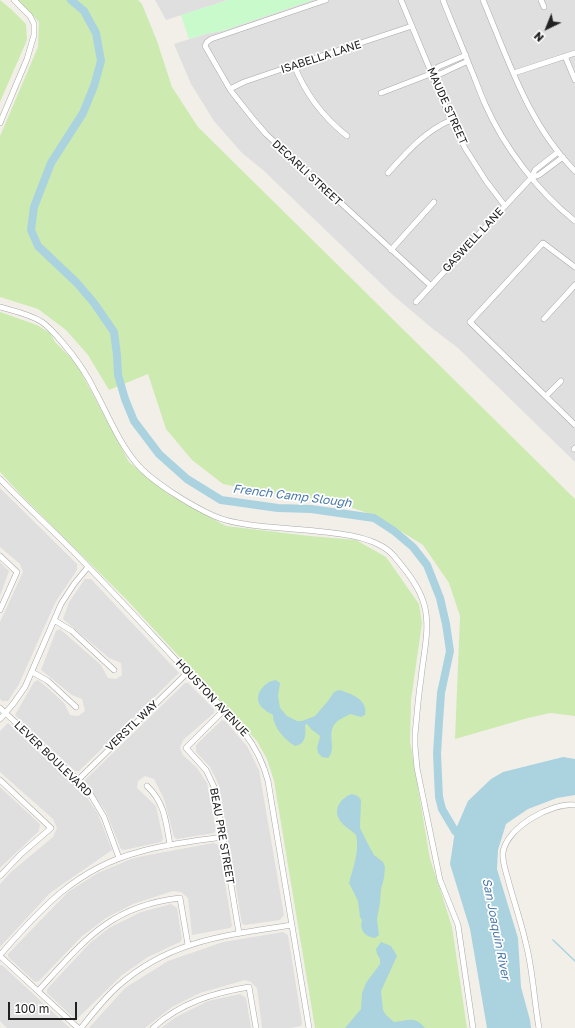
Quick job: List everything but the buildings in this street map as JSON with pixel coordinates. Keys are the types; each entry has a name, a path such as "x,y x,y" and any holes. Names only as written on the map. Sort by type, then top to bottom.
{"street":[{"path":"0,123 27,59 34,35 34,24 30,16 14,0"},
{"name":"DECARLI STREET","path":"326,0 218,36 207,42 205,46 230,89 242,106 266,134 430,286"},
{"name":"MAUDE STREET","path":"401,0 452,120 475,165 505,206"},
{"path":"442,0 466,55 485,105 502,137 531,178 552,201 575,221"},
{"path":"483,0 532,112 558,152 575,171"},
{"path":"541,0 544,7"},
{"name":"ISABELLA LANE","path":"230,89 244,82 412,26"},
{"path":"514,73 575,53"},
{"path":"381,93 433,73 438,67 466,55"},
{"path":"565,56 575,80"},
{"path":"433,73 440,74 468,61"},
{"path":"294,65 302,85 317,106 333,124 347,136"},
{"path":"388,173 426,134 439,125 452,120"},
{"name":"GASWELL LANE","path":"416,302 531,178 535,170 558,152"},
{"name":"GASWELL LANE","path":"531,178 539,175 563,157"},
{"path":"391,250 434,202"},
{"path":"575,267 543,243 470,322 575,425"},
{"path":"544,319 575,286"},
{"path":"0,307 15,311 39,321 60,340 70,351 89,379 121,440 136,462 144,472 166,488 204,511 224,519 252,524 359,537 372,541 381,545 391,553 414,584 423,600 426,621 415,746 417,768 440,880 458,925 474,1028"},
{"path":"546,396 561,381"},
{"name":"HOUSTON AVENUE","path":"0,479 88,567 187,673 224,710 251,741 265,770 309,1028"},
{"path":"0,556 17,572 0,610"},
{"path":"0,719 20,695 67,594 88,567"},
{"path":"54,620 72,631 114,670"},
{"path":"32,672 48,681 76,707"},
{"name":"VERSTL WAY","path":"78,780 187,673"},
{"name":"LEVER BOULEVARD","path":"0,708 78,780 91,795 102,812 119,858"},
{"name":"BEAU PRE STREET","path":"224,710 186,748 206,770 213,783 239,933"},
{"path":"0,780 51,828 21,854 0,876"},
{"path":"147,786 157,797 163,810 170,846"},
{"path":"539,1028 526,945 504,862 504,851 512,835 521,826 538,814 556,807 575,805"},
{"path":"223,837 138,852 119,858 90,871 66,887 45,906 0,956 80,1028 107,997 131,976 153,961 188,945 216,937 292,925"},
{"path":"38,991 84,941 105,924 142,906 167,899 180,898 188,945"},
{"path":"153,1028 179,1009 199,999 222,992 249,987 256,1028"}],"shaded area":[{"path":"155,0 228,0 166,20"},
{"path":"313,0 575,0 575,462 458,348 394,296 263,170 242,153 214,121 191,84 174,44 209,33 222,31"},
{"path":"0,488 77,564 77,570 55,603 19,684 8,701 2,701 0,699 0,622 23,572 20,564 0,547"},
{"path":"0,562 9,571 0,596"},
{"path":"85,579 91,579 179,673 79,771 75,771 15,715 34,682 38,680 64,703 70,715 78,716 85,711 82,699 72,695 41,670 56,631 60,629 101,665 108,678 116,679 122,675 121,663 109,658 63,619 69,602"},
{"path":"185,683 188,683 214,709 214,713 183,740 180,748 183,755 197,768 207,783 216,830 214,833 177,839 174,837 164,799 154,779 145,776 138,781 137,788 156,806 163,839 161,842 124,850 121,849 106,812 85,780"},
{"path":"222,720 225,721 247,746 259,770 284,915 280,920 245,925 242,924 219,785 210,767 196,752 196,745"},
{"path":"8,723 86,796 98,814 112,850 50,893 0,947 0,884 11,872 53,837 57,828 53,819 0,772 0,731"},
{"path":"0,787 40,824 39,831 0,868"},
{"path":"213,843 219,845 232,926 230,928 192,935 188,898 181,892 173,891 133,904 106,918 81,937 39,981 35,982 8,957 8,954 68,892 98,873 131,859"},
{"path":"171,904 177,908 182,939 180,942 148,957 122,975 76,1020 47,993 47,989 90,943 109,928 141,912"},
{"path":"283,932 288,935 302,1023 301,1026 290,1028 262,1028 257,988 251,982 245,980 200,993 172,1007 145,1028 89,1028 125,988 168,961 223,942"},
{"path":"0,965 2,965 70,1028 7,1028 0,1021"},
{"path":"240,994 246,998 251,1028 161,1028 176,1017 208,1001"}],"green space":[{"path":"0,0 26,24 27,40 0,102"},
{"path":"18,0 138,0 142,4 157,41 172,87 198,127 575,499 575,716 550,713 455,739 460,616 449,583 423,545 376,516 338,503 294,498 223,484 192,460 166,429 148,374 109,390 88,355 66,330 38,309 0,297 0,136 38,47 39,22"},
{"path":"228,0 313,0 222,31 189,39 181,15"},
{"path":"0,312 37,325 50,333 55,342 76,363 129,462 170,495 226,526 356,540 386,557 419,604 422,623 411,700 410,741 430,859 452,927 467,1028 315,1028 274,781 267,759 257,741 126,599 21,495 0,472"}],"water":[{"path":"276,680 280,683 278,696 280,708 287,716 297,721 302,721 315,716 334,692 339,690 358,698 364,705 365,715 361,717 350,714 335,723 331,734 331,754 328,758 322,757 318,753 317,748 320,737 307,724 305,725 305,736 303,741 299,745 295,746 280,733 275,724 273,715 259,704 258,696 262,689 268,682"},
{"name":"San Joaquin River","path":"563,757 575,759 575,795 557,798 528,809 506,824 498,850 497,869 518,938 521,987 531,1028 487,1028 470,929 450,864 455,831 468,801 491,779 503,772"},
{"path":"352,794 358,796 361,800 360,828 374,855 383,862 385,867 377,919 379,935 375,938 366,935 362,930 362,920 360,917 358,901 349,883 357,853 356,835 342,823 337,815 338,807 342,800 348,795"},
{"path":"381,942 391,946 397,956 381,991 383,1010 394,1022 414,1020 425,1028 345,1028 361,1009 362,993 366,983 380,964 380,959 376,949"}],"waterway":[{"name":"French Camp Slough","path":"71,0 84,11 96,33 101,61 94,86 83,113 51,163 34,207 31,230 38,246 77,283 94,303 114,332 118,375 125,399 134,421 159,454 187,479 221,500 278,508 311,509 374,518 394,531 413,547 427,565 440,598 450,651 441,693 437,754 439,797 442,809 455,831 463,838"},
{"path":"553,940 575,961"}]}
